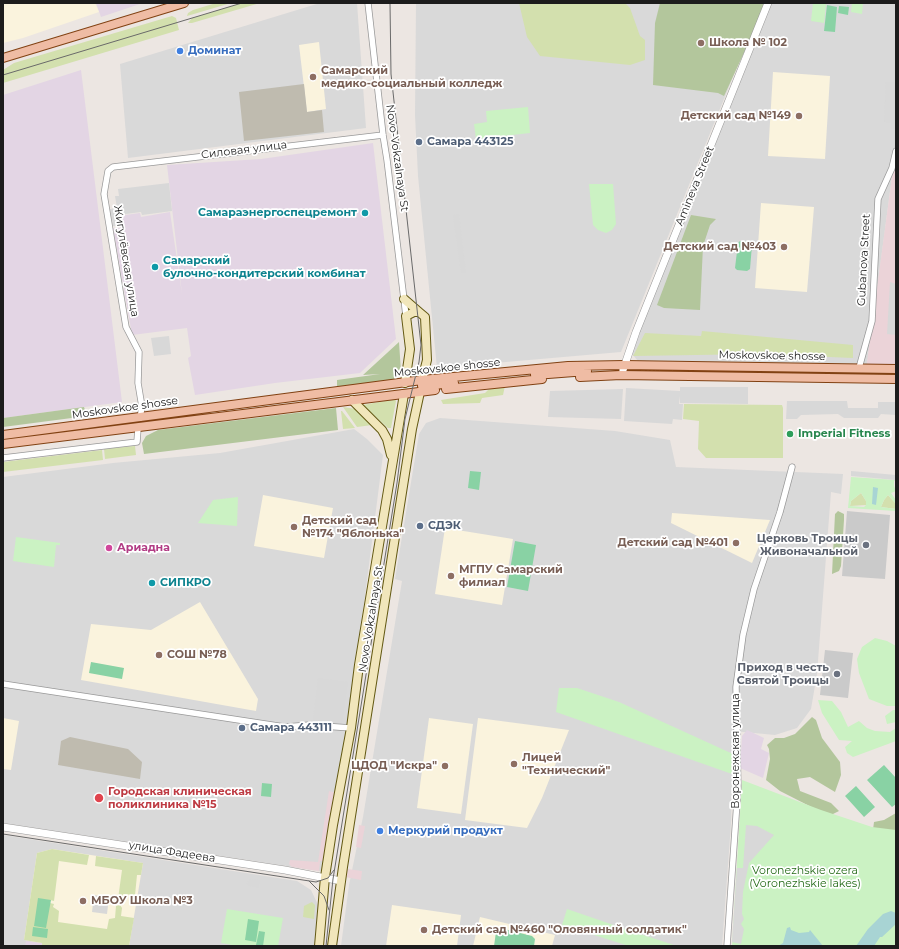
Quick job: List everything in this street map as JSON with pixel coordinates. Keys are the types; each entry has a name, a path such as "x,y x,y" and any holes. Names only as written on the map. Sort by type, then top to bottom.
{"main road":[{"path":"3,58 184,3"},
{"path":"404,299 419,312"},
{"path":"406,316 412,312 419,312"},
{"name":"Novo-Vokzalnaya St","path":"332,946 412,429 427,360 425,317 419,312"},
{"name":"Novo-Vokzalnaya St","path":"319,946 325,877 351,728 359,665 410,349 406,316"},
{"name":"Moskovskoe shosse","path":"3,444 139,423 404,388 512,377 623,368 859,370 896,368"},
{"name":"Moskovskoe shosse","path":"859,370 896,373"},
{"name":"Moskovskoe shosse","path":"421,386 621,374 896,379"},
{"name":"Moskovskoe shosse","path":"3,440 350,398 404,388"},
{"path":"350,398 382,430 387,439 392,461"},
{"name":"Moskovskoe shosse","path":"3,435 139,423"}],"street":[{"name":"Novo-Vokzalnaya St","path":"368,3 382,135 387,160 406,316"},
{"name":"Amineva Street","path":"623,368 768,3"},
{"name":"Силовая улица","path":"108,171 113,166 382,135"},
{"name":"Gubanova Street","path":"859,370 872,321 878,198 892,168 896,151"},
{"name":"Жигулёвская улица","path":"108,171 104,194 126,327 139,352 138,383 142,407 139,423"},
{"path":"3,458 137,442 139,423"},
{"name":"Воронежская улица","path":"727,946 738,787 736,687 743,635 754,589 780,512 792,467"},
{"path":"3,684 285,727 309,725 351,728"},
{"name":"улица Фадеева","path":"3,827 325,877 341,881"}],"shaded area":[{"path":"3,3 95,3 99,12 23,38 3,43"},
{"path":"96,3 143,3 101,17"},
{"path":"320,3 357,3 366,128 128,158 120,64"},
{"path":"416,3 763,3 621,352 437,368 418,176 415,115"},
{"path":"772,3 896,3 896,147 867,365 638,361 632,354 641,329"},
{"name":"Самарский медико-социальный колледж","path":"319,42 326,109 307,112 299,45"},
{"path":"81,70 122,402 3,418 3,95"},
{"name":"Детский сад №149","path":"773,72 830,76 825,159 768,156"},
{"path":"886,82 896,82 896,129 891,129 891,123 884,122"},
{"path":"304,84 307,112 322,110 324,132 244,141 239,92"},
{"path":"373,143 396,339 360,373 275,383 195,395 188,358 191,356 187,328 132,335 113,228 121,228 118,216 140,213 141,217 170,212 182,294 167,165 261,159"},
{"path":"896,147 896,365 867,365 867,362"},
{"path":"169,183 172,211 142,215 141,212 118,215 119,226 113,226 110,209 117,208 115,196 119,196 118,189"},
{"name":"Детский сад №403","path":"761,203 814,207 807,292 755,288"},
{"path":"459,214 466,273 461,273 453,215"},
{"path":"890,282 896,284 896,335 887,334"},
{"path":"169,336 171,354 154,356 151,338"},
{"path":"680,387 748,387 748,404 680,403 680,396 679,404 683,404 682,420 673,419 672,424 624,421 626,388 680,391"},
{"path":"623,389 621,419 548,417 550,391"},
{"path":"787,401 847,401 848,408 878,408 878,402 896,402 896,415 881,414 878,418 844,418 838,414 801,415 797,419 786,419"},
{"path":"440,418 615,431 670,440 676,467 843,474 841,494 831,492 817,674 811,709 797,728 775,735 733,731 731,824 722,946 341,946 349,885 363,817 402,581 395,579 419,434 426,423"},
{"path":"354,429 367,439 383,455 354,682 326,872 3,823 3,477 113,463 220,453"},
{"path":"851,471 896,475 896,480 851,476"},
{"name":"Детский сад №174 \"Яблонька\"","path":"263,495 333,508 324,558 254,546"},
{"name":"Церковь Троицы Живоначальной","path":"847,511 890,515 885,579 842,576"},
{"name":"Детский сад №401","path":"672,513 770,520 752,563 671,523"},
{"path":"445,528 513,539 502,605 435,594"},
{"name":"СОШ №78","path":"200,602 258,699 256,711 81,680 91,624 151,630"},
{"name":"Приход в честь Святой Троицы","path":"825,650 853,653 848,698 820,695"},
{"path":"318,678 348,682 342,724 313,720"},
{"path":"3,718 19,721 11,770 3,769"},
{"name":"ЦДОД \"Искра\"","path":"429,718 473,724 461,814 417,808"},
{"name":"Лицей \"Технический\"","path":"478,718 569,730 542,798 527,828 465,820"},
{"path":"747,730 764,738 761,749 769,753 763,778 740,768 742,736"},
{"path":"70,737 128,749 142,762 140,779 58,765 61,741"},
{"path":"329,791 337,793 325,862 320,861 319,871 292,867 289,864 290,860 318,862"},
{"path":"359,825 365,826 361,848 356,847"},
{"path":"746,825 757,826 774,835 749,863 743,892 742,914 744,919 741,924 744,929 741,944 732,942 737,868 743,868"},
{"path":"3,835 297,881 311,890 319,907 314,946 3,946"},
{"name":"МБОУ Школа №3","path":"52,849 143,863 129,946 42,946 42,943 24,940 37,853"},
{"path":"347,869 362,871 361,880 345,877"},
{"path":"249,879 260,880 259,888 246,885"},
{"path":"94,895 109,897 107,914 92,912"},
{"name":"Детский сад №460 \"Оловянный солдатик\"","path":"392,905 461,915 457,946 386,946"},
{"path":"480,917 555,935 552,946 473,946"},
{"path":"26,941 43,943 42,946 25,946"}],"green space":[{"path":"216,3 231,3 187,16 188,13 193,10"},
{"path":"242,3 260,3 188,23 192,18"},
{"path":"519,3 625,3 630,8 640,36 645,40 645,60 630,65 540,56 527,37"},
{"name":"Школа № 102","path":"660,3 767,3 724,96 718,93 653,85 655,23"},
{"path":"813,3 826,4 824,23 811,21"},
{"path":"852,3 863,3 862,14 851,12"},
{"path":"827,5 837,7 835,32 824,31"},
{"path":"839,6 849,7 848,15 838,13"},
{"path":"172,16 176,18 179,30 3,83 3,70 14,63"},
{"path":"528,107 530,133 476,139 474,124 487,122 486,111"},
{"path":"589,184 613,184 616,224 612,230 606,233 598,230 593,225"},
{"path":"691,215 716,219 710,225 703,246 700,310 664,308 657,305"},
{"path":"740,241 750,242 752,245 750,269 747,271 737,270 735,268 738,243"},
{"path":"702,331 853,345 853,358 759,354 633,356 645,333 701,336"},
{"path":"399,342 401,372 394,373 394,381 337,387 337,380 380,374 363,375"},
{"path":"505,386 503,395 482,398 480,403 443,404 441,400 485,393 491,387"},
{"path":"395,399 396,401 391,428 388,428 363,405"},
{"path":"684,404 782,405 783,458 706,458 698,449 699,421 683,419"},
{"path":"84,407 87,416 3,427 3,418"},
{"path":"343,407 356,409 372,425 357,427"},
{"path":"336,408 338,430 144,454 142,443 146,436 158,430"},
{"path":"342,411 355,428 343,429"},
{"path":"135,446 136,455 105,459 104,449"},
{"path":"102,450 103,460 3,472 3,462"},
{"path":"470,471 481,472 479,490 468,488"},
{"path":"851,477 896,480 894,481 894,486 896,491 891,493 896,500 896,504 888,495 881,507 896,509 896,511 848,508","holes":["861,493 866,501 866,505 864,507 850,506 851,501"]},
{"path":"861,493 866,501 866,505 850,506 851,501"},
{"path":"888,495 896,504 896,509 881,507"},
{"path":"238,497 237,526 198,523 213,500"},
{"path":"838,511 844,514 841,566 839,571 832,574 835,514"},
{"path":"16,537 60,543 60,545 56,545 54,567 13,561"},
{"path":"515,541 536,545 528,591 507,587"},
{"path":"875,638 887,641 896,646 896,706 887,706 869,699 859,673 857,659 862,647"},
{"path":"91,662 124,668 122,679 89,673"},
{"path":"559,688 577,688 619,702 733,754 732,774 556,712"},
{"path":"818,700 832,701 841,712 848,727 859,721 867,728 875,731 890,732 896,728 896,741 853,757 847,753 845,747 852,741 839,740 822,713"},
{"path":"893,710 896,710 896,722 887,724 885,716"},
{"path":"812,717 816,720 822,738 840,762 841,775 835,792 810,777 797,779 800,791 831,803 839,811 829,816 780,791 766,780 770,759 767,745 775,738 784,738 795,734"},
{"path":"884,765 896,778 896,804 892,807 867,780"},
{"name":"Voronezhskie ozera (Voronezhskie lakes)","path":"742,780 821,810 872,827 896,830 896,946 732,946"},
{"path":"262,783 272,784 271,797 261,796"},
{"path":"856,786 875,807 864,817 845,796"},
{"path":"896,813 896,867 871,845 874,822 884,820"},
{"path":"52,849 89,855 87,865 59,861 54,901 50,900 50,903 54,904 53,907 59,911 58,922 107,929 109,919 115,918 116,906 120,905 122,908 121,916 134,918 129,946 42,946 42,943 24,940 37,853"},
{"path":"96,856 143,863 141,875 137,875 135,895 123,894 121,900 118,899 122,870 95,866"},
{"path":"38,898 51,900 46,928 34,926"},
{"path":"312,902 315,905 314,919 303,917 304,906"},
{"path":"227,909 283,918 278,946 238,946 221,943"},
{"path":"567,909 677,946 629,946 562,925"},
{"path":"248,919 259,921 256,942 245,940"},
{"path":"33,927 48,929 47,938 32,936"},
{"path":"500,928 532,936 535,939 534,946 494,946 496,932"},
{"path":"259,931 265,932 263,946 256,945"}],"water":[{"path":"873,487 878,488 876,505 872,504"},
{"path":"891,911 896,913 896,924 882,937 880,937 874,946 856,946 868,929 883,914"},
{"path":"790,927 791,930 799,933 809,932 810,930 823,946 778,946 783,943 787,928"}],"tram line":[{"path":"3,75 242,3"},
{"path":"326,946 333,879 397,483 405,419 419,362 421,345 391,74 390,3"},
{"path":"3,834 316,882 328,878 334,870"},
{"path":"309,881 324,896 329,910"}],"place":[{"name":"Школа № 102","path":"701,43"},
{"name":"Доминат","path":"180,51"},
{"name":"Самарский медико-социальный колледж","path":"313,77"},
{"name":"Детский сад №149","path":"799,116"},
{"name":"Самара 443125","path":"419,142"},
{"name":"Самараэнергоспецремонт","path":"365,213"},
{"name":"Детский сад №403","path":"784,247"},
{"name":"Самарский булочно-кондитерский комбинат","path":"155,267"},
{"name":"Imperial Fitness","path":"790,434"},
{"name":"СДЭК","path":"420,526"},
{"name":"Детский сад №174 \"Яблонька\"","path":"294,527"},
{"name":"Детский сад №401","path":"736,543"},
{"name":"Церковь Троицы Живоначальной","path":"866,545"},
{"name":"Ариадна","path":"109,548"},
{"name":"МГПУ Самарский филиал","path":"451,576"},
{"name":"СИПКРО","path":"152,583"},
{"name":"СОШ №78","path":"159,655"},
{"name":"Приход в честь Святой Троицы","path":"837,674"},
{"name":"Самара 443111","path":"242,728"},
{"name":"Лицей \"Технический\"","path":"514,764"},
{"name":"ЦДОД \"Искра\"","path":"445,766"},
{"name":"Городская клиническая поликлиника №15","path":"99,798"},
{"name":"Меркурий продукт","path":"380,831"},
{"name":"МБОУ Школа №3","path":"83,901"},
{"name":"Детский сад №460 \"Оловянный солдатик\"","path":"424,930"}]}
